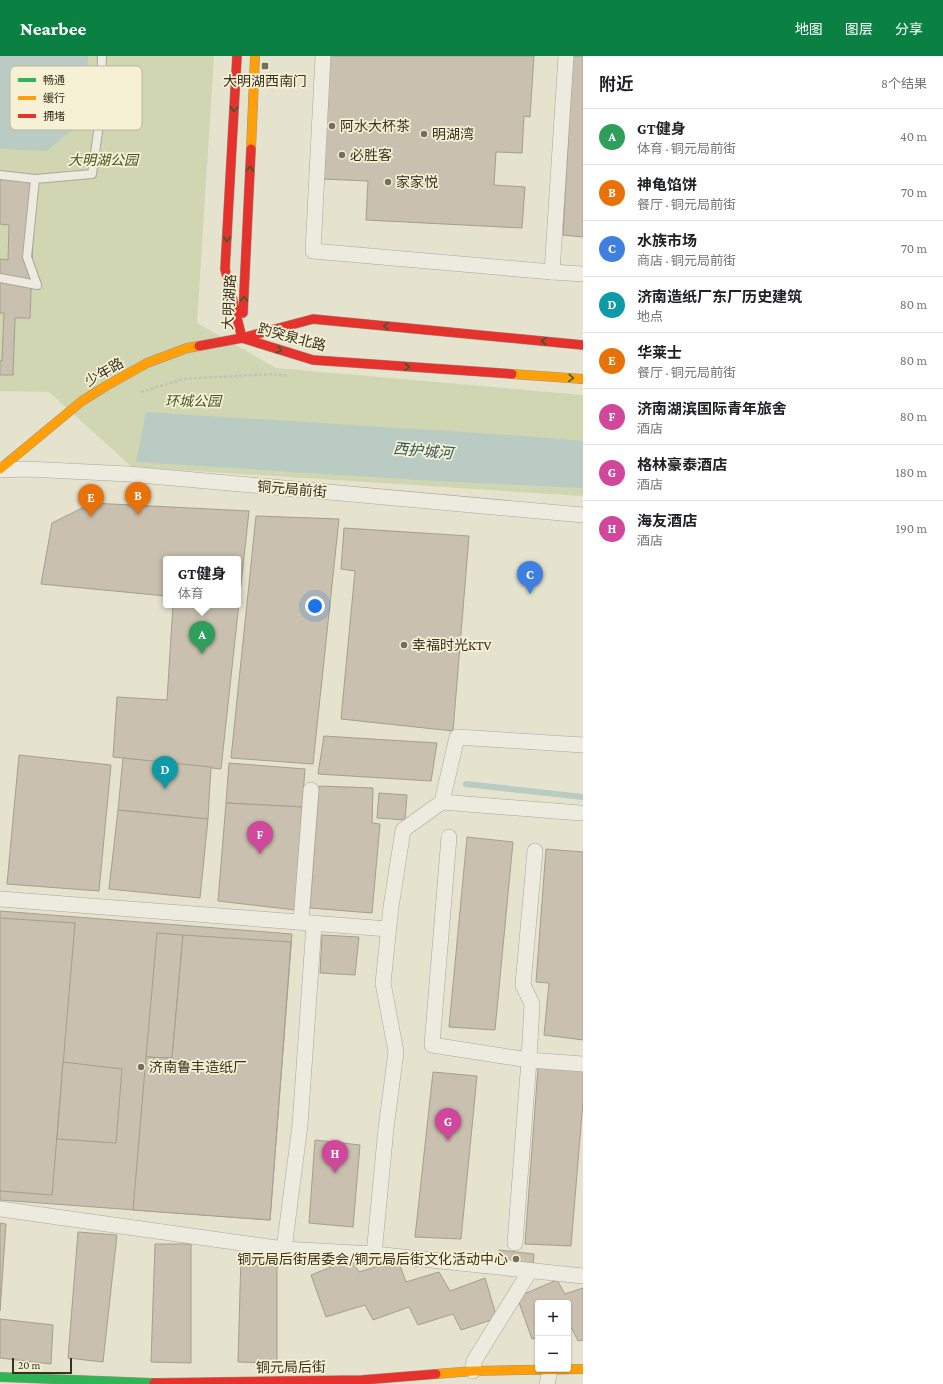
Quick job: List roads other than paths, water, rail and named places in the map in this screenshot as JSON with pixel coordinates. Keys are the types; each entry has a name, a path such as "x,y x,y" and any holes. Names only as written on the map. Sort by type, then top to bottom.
{"main road":[{"name":"大明湖路","path":"237,56 225,269 242,338"},
{"name":"大明湖路","path":"242,338 255,56"},
{"name":"趵突泉北路","path":"242,338 312,319 583,345"},
{"name":"趵突泉北路","path":"242,338 313,360 583,379"},
{"name":"少年路","path":"0,469 82,401 147,363 187,348 242,338"},
{"name":"铜元局后街","path":"0,1377 168,1384 362,1382 473,1372 549,1377 583,1369"}],"street":[{"path":"324,56 313,252 583,274"},
{"path":"552,272 566,56"},
{"name":"铜元局前街","path":"0,469 129,474 583,515"},
{"path":"442,802 456,737 583,745"},
{"path":"284,1249 300,1125 311,790"},
{"path":"374,1254 386,1128 396,1052 383,984 388,929 403,830 442,802 580,813"},
{"path":"449,837 432,1045 529,1060 583,1064"},
{"path":"515,1243 532,1004 523,985 535,851"},
{"path":"0,899 388,929"},
{"path":"0,1209 284,1249 374,1254 583,1276"},
{"path":"473,1372 474,1361 530,1271"}],"lane":[{"path":"102,56 102,66"},
{"path":"0,175 35,179 92,174 98,130"},
{"path":"0,278 36,285 26,257 35,179"}],"water":[{"path":"0,56 88,56 87,66 10,66 10,130 71,130 47,151 0,149"},
{"name":"西护城河","path":"146,412 526,436 583,441 583,488 436,481 136,462"}],"waterway":[{"path":"466,784 583,797"}],"place":[{"name":"大明湖西南门","path":"265,66"},
{"name":"阿水大杯茶","path":"332,126"},
{"name":"明湖湾","path":"424,134"},
{"name":"必胜客","path":"342,155"},
{"name":"家家悦","path":"388,182"},
{"name":"神龟馅饼","path":"138,515"},
{"name":"华莱士","path":"91,517"},
{"name":"水族市场","path":"530,594"},
{"name":"幸福时光KTV","path":"404,645"},
{"name":"GT健身","path":"202,654"},
{"name":"济南造纸厂东厂历史建筑","path":"165,789"},
{"name":"济南湖滨国际青年旅舍","path":"260,854"},
{"name":"济南鲁丰造纸厂","path":"141,1067"},
{"name":"格林豪泰酒店","path":"448,1141"},
{"name":"海友酒店","path":"335,1173"},
{"name":"铜元局后街居委会/铜元局后街文化活动中心","path":"516,1259"}],"park label":[{"name":"大明湖公园","path":"103,160"},
{"name":"环城公园","path":"193,401"}]}
